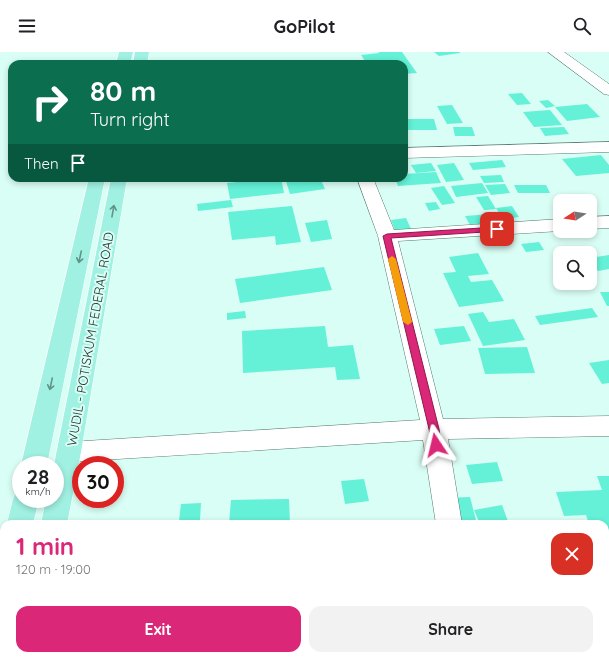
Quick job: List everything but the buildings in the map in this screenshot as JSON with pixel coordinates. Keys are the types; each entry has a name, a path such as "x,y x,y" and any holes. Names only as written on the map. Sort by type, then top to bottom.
{"main road":[{"name":"WUDIL - POTISKUM FEDERAL ROAD","path":"36,456 96,182"},
{"name":"WUDIL - POTISKUM FEDERAL ROAD","path":"64,471 69,452 118,182"},
{"path":"21,520 24,508"},
{"name":"WUDIL - POTISKUM FEDERAL ROAD","path":"55,520 56,508"}],"street":[{"path":"557,54 574,52"},
{"path":"557,54 609,91"},
{"path":"408,153 609,147"},
{"path":"367,182 387,236 434,429 448,520"},
{"path":"597,223 609,222"},
{"path":"387,236 553,225"},
{"path":"69,452 434,429 609,426"}],"slow traffic":[{"path":"392,259 408,322"}],"route":[{"path":"436,445 434,429 387,236 497,229"}]}
